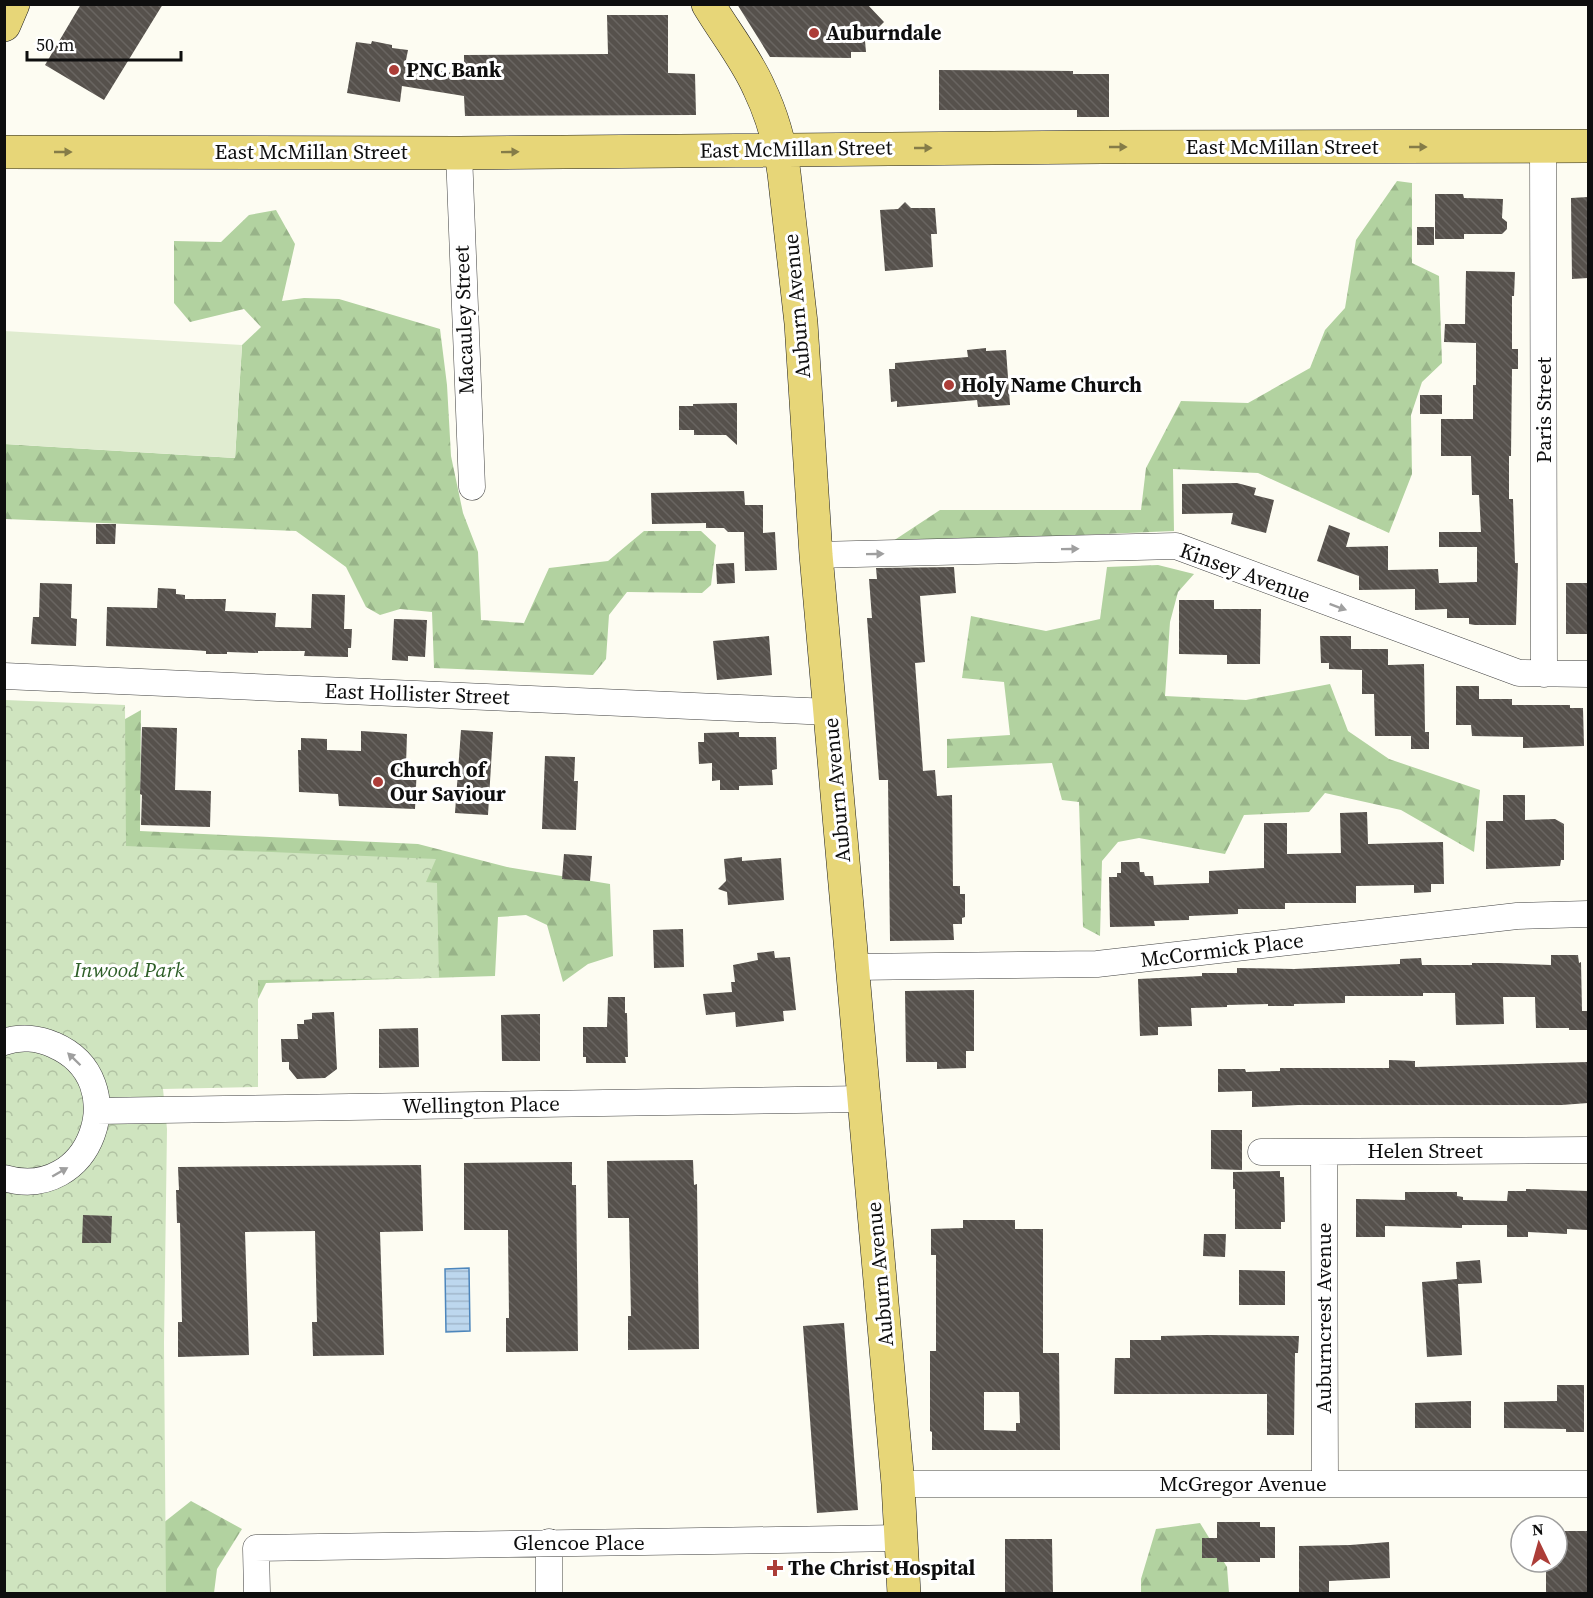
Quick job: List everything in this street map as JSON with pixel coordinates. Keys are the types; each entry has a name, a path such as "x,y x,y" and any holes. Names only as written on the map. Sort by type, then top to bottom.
{"main road":[{"path":"4,25 13,4"},
{"name":"Auburn Avenue","path":"708,4 759,86 781,150 801,323 816,555 898,1484 904,1593"},
{"name":"East McMillan Street","path":"4,152 459,153 1091,147 1588,146"}],"street":[{"name":"Paris Street","path":"1543,146 1544,674"},
{"name":"Macauley Street","path":"459,153 472,487"},
{"name":"Kinsey Avenue","path":"816,555 1176,546 1519,673 1588,674"},
{"name":"East Hollister Street","path":"4,676 830,712"},
{"name":"McCormick Place","path":"853,967 1097,964 1517,916 1588,914"},
{"path":"4,1042 24,1039 40,1040 63,1049 84,1069 92,1085 97,1111 96,1125 86,1148 77,1160 58,1175 30,1182 18,1182 4,1178"},
{"name":"Wellington Place","path":"97,1111 864,1099"},
{"name":"Helen Street","path":"1261,1152 1588,1150"},
{"name":"Auburncrest Avenue","path":"1324,1152 1325,1484"},
{"name":"McGregor Avenue","path":"898,1484 1588,1484"},
{"name":"Glencoe Place","path":"257,1593 256,1548 901,1538"},
{"path":"549,1542 549,1593"}],"green space":[{"path":"1397,181 1412,183 1412,263 1439,276 1442,363 1422,382 1411,415 1412,474 1389,533 1258,473 1173,469 1174,531 890,543 940,510 1141,510 1146,468 1181,401 1248,403 1310,368 1325,330 1345,308 1356,240"},
{"path":"276,210 295,244 282,301 304,298 339,299 440,329 447,385 451,456 463,513 478,552 481,620 524,623 549,568 608,561 644,531 701,531 716,545 711,585 702,593 627,592 609,615 606,659 593,675 434,668 432,612 400,609 380,615 366,607 346,567 296,531 5,519 5,444 235,458 242,345 261,327 244,309 190,322 174,303 174,241 221,242 249,215"},
{"path":"4,331 242,345 235,458 5,444"},
{"path":"1158,565 1194,574 1178,592 1170,622 1165,696 1246,700 1330,684 1348,731 1389,759 1480,790 1474,852 1401,810 1325,793 1309,812 1244,815 1225,854 1139,838 1118,842 1102,861 1100,936 1083,927 1079,802 1062,800 1052,763 947,768 947,739 1010,735 1004,682 962,678 971,616 1046,631 1100,619 1107,567"},
{"name":"Inwood Park","path":"5,700 125,705 126,846 436,859 426,882 437,883 439,978 258,980 258,1087 163,1089 167,1129 164,1343 166,1593 5,1594"},
{"path":"141,710 140,831 418,844 507,867 610,884 613,956 588,964 563,982 547,925 526,915 498,917 495,976 266,983 255,1005 255,1075 60,756"},
{"path":"191,1501 242,1529 217,1569 214,1593 62,1594 86,1584"},
{"path":"1200,1523 1227,1567 1229,1593 1141,1593 1141,1579 1156,1529"}],"water":[{"path":"469,1268 470,1331 446,1332 445,1269"}],"building":[{"path":"81,4 163,4 104,100 45,65"},
{"name":"Auburndale","path":"737,4 867,4 884,22 865,41 866,52 851,52 851,58 770,57"},
{"path":"607,15 668,15 668,73 695,74 696,115 465,116 464,96 402,86 400,102 347,93 356,42 371,44 372,41 392,45 392,48 408,50 405,65 464,75 464,55 608,54"},
{"path":"939,70 1073,71 1073,74 1109,74 1109,117 1077,117 1077,110 939,110"},
{"path":"1435,194 1463,194 1464,198 1503,199 1502,218 1507,222 1507,229 1502,234 1464,234 1464,239 1435,239"},
{"path":"1588,197 1588,278 1572,279 1571,198"},
{"path":"905,202 911,208 935,208 937,234 931,234 933,267 885,271 880,210 898,209"},
{"path":"1417,227 1434,227 1434,245 1417,245"},
{"path":"1466,271 1515,272 1514,296 1512,296 1512,349 1518,349 1518,369 1512,369 1509,499 1513,499 1515,563 1518,563 1516,625 1475,625 1469,624 1469,618 1447,618 1447,609 1415,610 1415,589 1359,590 1359,576 1317,561 1329,525 1350,533 1346,547 1388,546 1388,570 1438,569 1439,583 1477,582 1477,547 1439,547 1439,532 1481,532 1479,495 1472,495 1471,456 1441,456 1441,419 1473,419 1476,343 1444,342 1445,324 1465,324"},
{"name":"Holy Name Church","path":"986,348 986,351 1006,350 1010,405 978,407 977,400 897,407 897,401 891,402 889,369 895,369 895,363 968,357 967,350"},
{"path":"1420,395 1442,395 1442,414 1420,414"},
{"path":"737,403 737,445 726,435 694,435 694,430 679,430 679,406"},
{"path":"1237,483 1256,488 1254,495 1274,500 1266,533 1231,524 1233,513 1182,514 1182,484"},
{"path":"744,491 745,505 763,505 763,533 775,532 777,570 745,571 744,532 728,532 724,528 706,528 706,523 652,524 651,493"},
{"path":"96,524 116,524 115,544 96,544"},
{"path":"734,563 735,583 717,584 716,564"},
{"path":"954,567 956,593 920,596 925,662 915,663 923,771 935,770 937,796 952,795 953,886 960,886 960,894 965,894 965,917 962,918 962,924 953,924 954,940 890,941 888,780 879,780 867,618 872,618 869,579 877,579 876,568"},
{"path":"40,583 72,584 71,618 77,619 76,646 31,644 33,617 39,617"},
{"path":"1566,583 1588,583 1588,634 1566,634"},
{"path":"158,588 176,589 176,594 185,595 185,599 226,599 225,611 276,613 275,627 311,628 312,594 345,595 344,629 352,629 348,657 304,656 305,651 206,654 206,651 106,646 107,607 157,608"},
{"path":"1179,600 1214,600 1214,609 1261,609 1260,664 1227,664 1227,655 1179,654"},
{"path":"394,619 427,620 425,657 408,656 408,661 392,660"},
{"path":"769,636 772,675 717,680 713,641"},
{"path":"1320,636 1351,636 1351,649 1388,649 1388,665 1424,664 1425,732 1429,732 1429,749 1411,749 1411,736 1375,736 1374,694 1362,694 1362,670 1329,669 1329,663 1321,663"},
{"path":"1456,686 1479,686 1479,699 1512,699 1512,705 1570,705 1570,708 1583,708 1584,746 1523,748 1523,737 1472,736 1471,725 1456,725"},
{"path":"142,727 177,728 175,790 211,791 210,827 141,825"},
{"path":"461,730 493,732 488,815 455,813"},
{"name":"Church of Our Saviour","path":"361,731 407,734 406,765 417,765 415,809 339,806 338,794 299,792 298,750 301,750 301,738 327,739 327,750 361,751"},
{"path":"739,732 739,737 776,737 777,769 772,770 773,785 739,786 739,790 720,790 720,780 712,781 712,763 699,764 698,742 704,742 704,733"},
{"path":"545,756 575,757 574,781 578,781 576,830 542,829"},
{"path":"1503,795 1525,795 1525,820 1555,819 1564,824 1564,860 1561,860 1560,866 1486,869 1486,821 1503,821"},
{"path":"1367,812 1368,844 1443,842 1444,884 1431,884 1431,892 1414,893 1414,885 1356,886 1356,903 1285,903 1285,909 1238,909 1238,914 1189,916 1189,920 1154,921 1155,926 1110,927 1109,877 1117,877 1117,873 1121,873 1121,862 1139,862 1140,872 1144,872 1145,876 1153,876 1154,885 1209,883 1209,871 1264,868 1264,823 1287,823 1287,854 1341,853 1340,813"},
{"path":"564,854 592,856 590,881 562,879"},
{"path":"742,857 742,861 781,858 784,900 728,905 727,892 718,889 726,881 724,859"},
{"path":"683,929 684,967 654,968 653,930"},
{"path":"774,951 775,958 790,957 796,1010 783,1011 784,1021 736,1027 735,1012 706,1015 703,994 732,992 731,982 735,982 733,965 758,960 757,953"},
{"path":"1551,955 1578,955 1579,963 1581,962 1582,1011 1588,1011 1588,1030 1536,1028 1535,997 1503,997 1504,1024 1456,1025 1455,993 1423,993 1423,996 1345,996 1345,1003 1294,1004 1294,1006 1227,1005 1227,1007 1191,1008 1192,1026 1158,1027 1158,1035 1140,1036 1138,979 1202,976 1202,973 1237,973 1237,968 1294,969 1400,964 1400,959 1421,958 1422,965 1498,963 1551,965"},
{"path":"974,990 974,1051 966,1051 966,1068 937,1069 937,1062 906,1062 905,991"},
{"path":"608,997 625,997 628,1057 625,1057 626,1063 586,1063 586,1057 583,1057 583,1027 607,1027"},
{"path":"334,1012 337,1069 325,1078 297,1079 289,1069 289,1062 282,1062 281,1039 298,1039 297,1024 304,1024 304,1020 312,1019 312,1013"},
{"path":"540,1014 540,1061 502,1061 501,1015"},
{"path":"418,1028 419,1067 379,1068 379,1029"},
{"path":"1389,1060 1415,1061 1415,1067 1588,1062 1588,1103 1252,1107 1252,1091 1218,1092 1218,1069 1245,1069 1246,1072 1280,1071 1280,1068 1389,1068"},
{"path":"1211,1130 1242,1130 1242,1170 1211,1169"},
{"path":"693,1160 694,1185 697,1184 699,1349 628,1350 628,1316 631,1316 629,1218 608,1218 607,1161"},
{"path":"572,1162 572,1185 576,1185 578,1351 506,1352 506,1318 509,1318 508,1230 464,1230 464,1163"},
{"path":"421,1165 423,1231 380,1232 384,1355 313,1356 312,1322 317,1322 315,1231 245,1232 249,1355 178,1357 178,1322 182,1322 180,1223 177,1223 176,1190 179,1190 178,1167"},
{"path":"1280,1171 1280,1177 1284,1177 1285,1222 1281,1222 1281,1229 1235,1229 1233,1172"},
{"path":"1526,1189 1588,1191 1588,1230 1567,1229 1567,1234 1528,1232 1528,1237 1507,1237 1507,1225 1462,1225 1462,1228 1385,1226 1385,1237 1356,1237 1356,1199 1405,1200 1405,1192 1457,1192 1457,1196 1463,1197 1463,1200 1507,1201 1508,1191 1526,1191"},
{"path":"83,1215 112,1216 111,1243 82,1243"},
{"path":"963,1220 1015,1220 1015,1229 1043,1229 1043,1353 1059,1353 1060,1450 932,1450 930,1351 936,1351 936,1255 931,1255 931,1229 963,1228","holes":["984,1392 1019,1392 1020,1423 1016,1423 1016,1431 984,1430"]},
{"path":"1204,1234 1226,1234 1225,1257 1203,1256"},
{"path":"1480,1260 1482,1283 1458,1284 1462,1355 1427,1357 1422,1282 1457,1279 1456,1262"},
{"path":"1239,1270 1285,1271 1285,1305 1239,1305"},
{"path":"844,1323 858,1510 817,1513 803,1326"},
{"path":"1161,1336 1299,1336 1298,1353 1295,1353 1294,1435 1267,1435 1267,1394 1114,1394 1115,1358 1130,1358 1130,1340 1161,1340"},
{"path":"1557,1385 1584,1385 1584,1432 1566,1432 1566,1429 1504,1428 1504,1402 1557,1401"},
{"path":"1471,1401 1471,1428 1415,1428 1415,1403"},
{"path":"1217,1522 1260,1522 1260,1527 1275,1527 1275,1558 1260,1558 1260,1562 1217,1562 1217,1558 1202,1558 1202,1538 1217,1538"},
{"path":"1569,1531 1588,1531 1588,1593 1546,1593 1546,1574 1569,1574"},
{"path":"1005,1539 1052,1539 1053,1593 1005,1593"},
{"path":"1389,1542 1390,1578 1329,1581 1329,1593 1299,1593 1299,1546"}],"place":[{"name":"Auburndale","path":"814,33"},
{"name":"PNC Bank","path":"394,70"},
{"name":"Holy Name Church","path":"949,385"},
{"name":"Church of Our Saviour","path":"378,782"},
{"name":"The Christ Hospital","path":"775,1568"}]}
